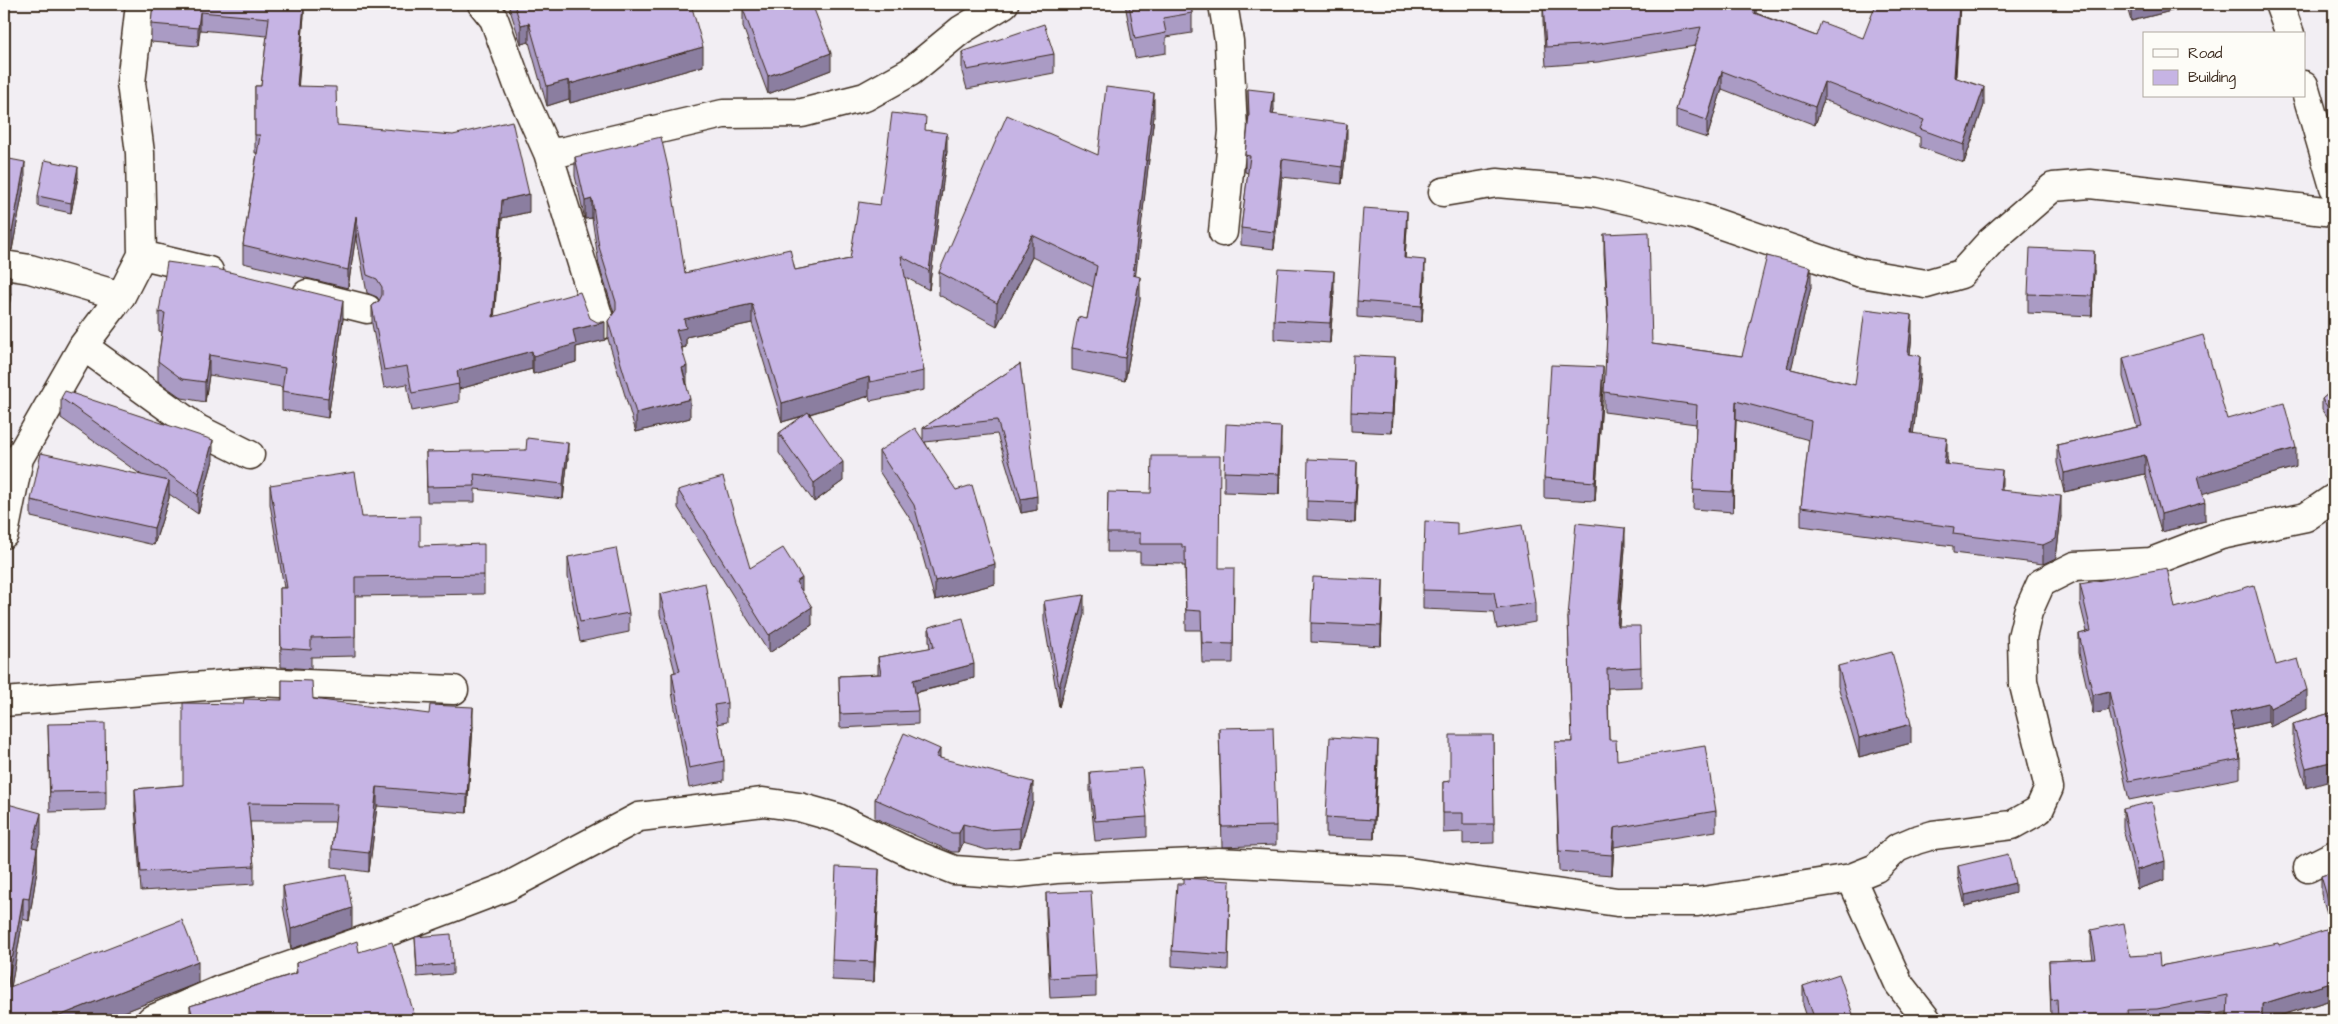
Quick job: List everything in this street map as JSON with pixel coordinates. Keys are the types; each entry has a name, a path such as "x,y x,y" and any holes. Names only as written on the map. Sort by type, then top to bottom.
{"street":[{"path":"4,534 11,456 83,346 121,296 142,255 140,153 131,83 140,4"},
{"path":"482,4 494,20 519,88 548,153 601,325"},
{"path":"548,153 574,149 723,114 802,113 865,97 910,72 961,30 1004,4"},
{"path":"1223,4 1230,41 1233,131 1223,232"},
{"path":"2279,4 2289,32"},
{"path":"2306,92 2334,187"},
{"path":"1443,192 1497,183 1594,192 1693,215 1861,273 1926,284 1960,274 1991,241 2053,187 2090,184 2334,212"},
{"path":"142,255 236,278"},
{"path":"4,264 30,269 121,296"},
{"path":"283,289 367,309"},
{"path":"83,346 198,428 250,455"},
{"path":"151,1020 220,990 396,929 507,887 639,817 763,802 799,807 838,818 911,853 954,870 1011,874 1056,869 1218,862 1409,872 1617,902 1697,902 1851,878 1876,868 1897,848 1916,840 1933,835 2012,825 2039,810 2049,788 2023,680 2022,637 2028,612 2041,583 2074,566 2151,562 2221,535 2306,517 2334,498"},
{"path":"4,702 256,682 454,690"},
{"path":"2308,868 2334,855"},
{"path":"1851,878 1899,984 1927,1020"}],"building":[{"path":"153,4 304,4 297,86 336,87 337,125 453,135 512,121 529,194 502,200 493,317 580,292 590,318 597,322 605,322 573,330 576,344 533,356 532,351 457,371 459,384 412,393 407,366 384,370 372,306 379,301 382,295 382,287 377,279 367,275 356,216 348,270 243,245 260,135 255,135 255,86 261,86 269,18 200,12 198,28 151,24"},
{"path":"514,4 673,4 674,7 691,4 703,47 570,84 569,80 547,86 529,23 521,25"},
{"path":"758,4 812,4 831,53 768,76 743,9"},
{"path":"1129,4 1191,4 1192,13 1163,18 1166,33 1135,39"},
{"path":"1543,4 1755,4 1754,13 1816,36 1821,22 1863,38 1876,4 1959,4 1954,77 1984,87 1964,145 1920,129 1924,120 1824,82 1815,107 1722,71 1707,120 1676,110 1701,27 1598,44 1546,47"},
{"path":"1044,24 1054,54 967,70 962,52"},
{"path":"1106,87 1154,93 1133,275 1140,277 1125,358 1072,348 1078,317 1087,319 1097,266 1032,235 997,303 939,272 1007,115 1098,155"},
{"path":"1248,89 1274,92 1271,114 1347,124 1342,167 1282,159 1274,232 1241,228 1250,156 1245,155 1249,115"},
{"path":"892,113 926,117 925,130 947,133 929,271 901,256 924,371 870,382 869,377 782,403 752,304 684,319 686,328 676,330 687,366 682,368 690,399 636,413 608,321 616,310 616,302 599,247 592,199 585,201 575,157 661,137 670,176 685,273 790,249 795,270 850,259 859,202 880,205"},
{"path":"4,158 25,162 12,232 4,233"},
{"path":"45,160 78,167 71,203 38,196"},
{"path":"1363,208 1407,211 1404,258 1425,260 1422,306 1357,301"},
{"path":"1649,232 1652,344 1742,356 1767,256 1811,267 1787,368 1855,385 1865,309 1912,315 1908,354 1920,356 1911,433 1947,438 1944,464 2002,470 2000,490 2061,496 2056,539 2043,545 1953,534 1954,527 1801,507 1811,421 1736,401 1733,492 1693,490 1697,405 1604,392 1608,316 1604,234"},
{"path":"2030,248 2094,251 2092,296 2028,294"},
{"path":"167,262 217,269 343,300 328,398 282,391 285,368 209,355 205,382 182,379 158,361 165,313 159,312"},
{"path":"1278,268 1334,271 1330,323 1274,320"},
{"path":"4,275 11,276 6,307 4,306"},
{"path":"2203,335 2227,419 2284,403 2296,448 2198,476 2205,502 2161,514 2145,455 2064,473 2057,445 2142,426 2123,358"},
{"path":"1353,355 1395,357 1392,414 1351,412"},
{"path":"1020,364 1037,496 1021,499 997,420 923,428"},
{"path":"1551,365 1603,367 1595,482 1544,478"},
{"path":"4,367 7,368 4,379"},
{"path":"2334,389 2334,416 2322,399"},
{"path":"65,391 213,440 198,495 61,398"},
{"path":"808,412 843,462 814,483 779,433"},
{"path":"1226,424 1281,427 1279,474 1224,472"},
{"path":"915,428 956,490 972,485 995,564 935,581 914,505 879,451"},
{"path":"527,438 568,443 563,484 474,474 475,486 427,487 426,452 526,450"},
{"path":"41,453 169,481 154,528 31,500"},
{"path":"1152,456 1220,456 1219,568 1234,568 1233,644 1202,643 1201,611 1186,610 1185,547 1182,547 1182,544 1140,544 1140,533 1107,533 1108,492 1151,493"},
{"path":"1308,459 1357,461 1355,503 1307,501"},
{"path":"355,472 362,517 420,516 420,546 484,544 484,575 355,577 355,637 311,638 311,650 281,648 280,588 287,588 270,485"},
{"path":"723,477 750,568 783,548 802,578 796,582 812,607 769,635 678,490"},
{"path":"1425,521 1457,523 1457,535 1522,525 1535,603 1497,609 1494,592 1423,590"},
{"path":"1576,523 1625,528 1617,626 1640,626 1641,667 1607,669 1609,740 1616,740 1617,760 1705,746 1716,811 1614,828 1612,855 1559,851 1555,742 1572,742 1568,617"},
{"path":"616,548 629,613 580,622 568,557"},
{"path":"2167,568 2175,608 2254,585 2276,665 2298,659 2307,690 2270,708 2268,703 2230,712 2240,759 2129,781 2109,691 2093,695 2079,634 2091,631 2080,584"},
{"path":"1313,577 1383,580 1381,626 1311,623"},
{"path":"705,583 727,703 714,705 724,761 689,768 672,673 680,671 660,594"},
{"path":"1084,595 1059,687 1044,601"},
{"path":"963,618 974,664 913,680 918,711 840,714 839,676 881,674 878,657 934,647 929,627"},
{"path":"1892,652 1911,724 1859,738 1838,666"},
{"path":"282,680 312,681 313,699 429,714 430,705 473,707 467,795 377,787 369,853 332,849 337,804 248,803 254,866 141,872 135,789 183,785 183,703 243,704 244,699 282,700"},
{"path":"2334,712 2334,761 2306,768 2293,724"},
{"path":"105,723 106,791 50,792 48,724"},
{"path":"1273,727 1276,826 1222,827 1219,728"},
{"path":"904,733 940,749 936,757 1033,782 1020,828 987,830 963,824 959,833 952,833 875,799"},
{"path":"1450,735 1493,735 1494,824 1463,824 1463,813 1443,813 1443,782 1450,781"},
{"path":"1330,737 1378,740 1374,820 1326,817"},
{"path":"1142,768 1147,817 1095,821 1090,772"},
{"path":"2152,802 2165,861 2137,870 2123,809"},
{"path":"4,803 41,813 32,847 37,848 29,899 23,898 7,988 182,920 198,961 49,1020 4,1020"},
{"path":"2008,854 2015,883 1965,895 1958,866"},
{"path":"836,867 879,869 874,962 832,960"},
{"path":"2334,872 2334,920 2321,876"},
{"path":"346,875 352,908 291,929 283,886"},
{"path":"1184,878 1230,881 1228,955 1172,951 1177,884 1184,884"},
{"path":"1091,891 1096,976 1050,978 1046,893"},
{"path":"2124,923 2130,956 2159,954 2160,966 2278,943 2279,945 2329,929 2334,945 2334,982 2262,1004 2262,1020 2227,1020 2228,995 2157,1009 2127,1010 2128,1020 2058,1020 2057,999 2051,1000 2049,961 2096,959 2091,930"},
{"path":"451,934 453,964 417,967 415,937"},
{"path":"357,941 359,952 392,942 416,1020 194,1020 190,1006 297,973 296,963"},
{"path":"1839,974 1855,1020 1815,1020 1803,986"}]}
